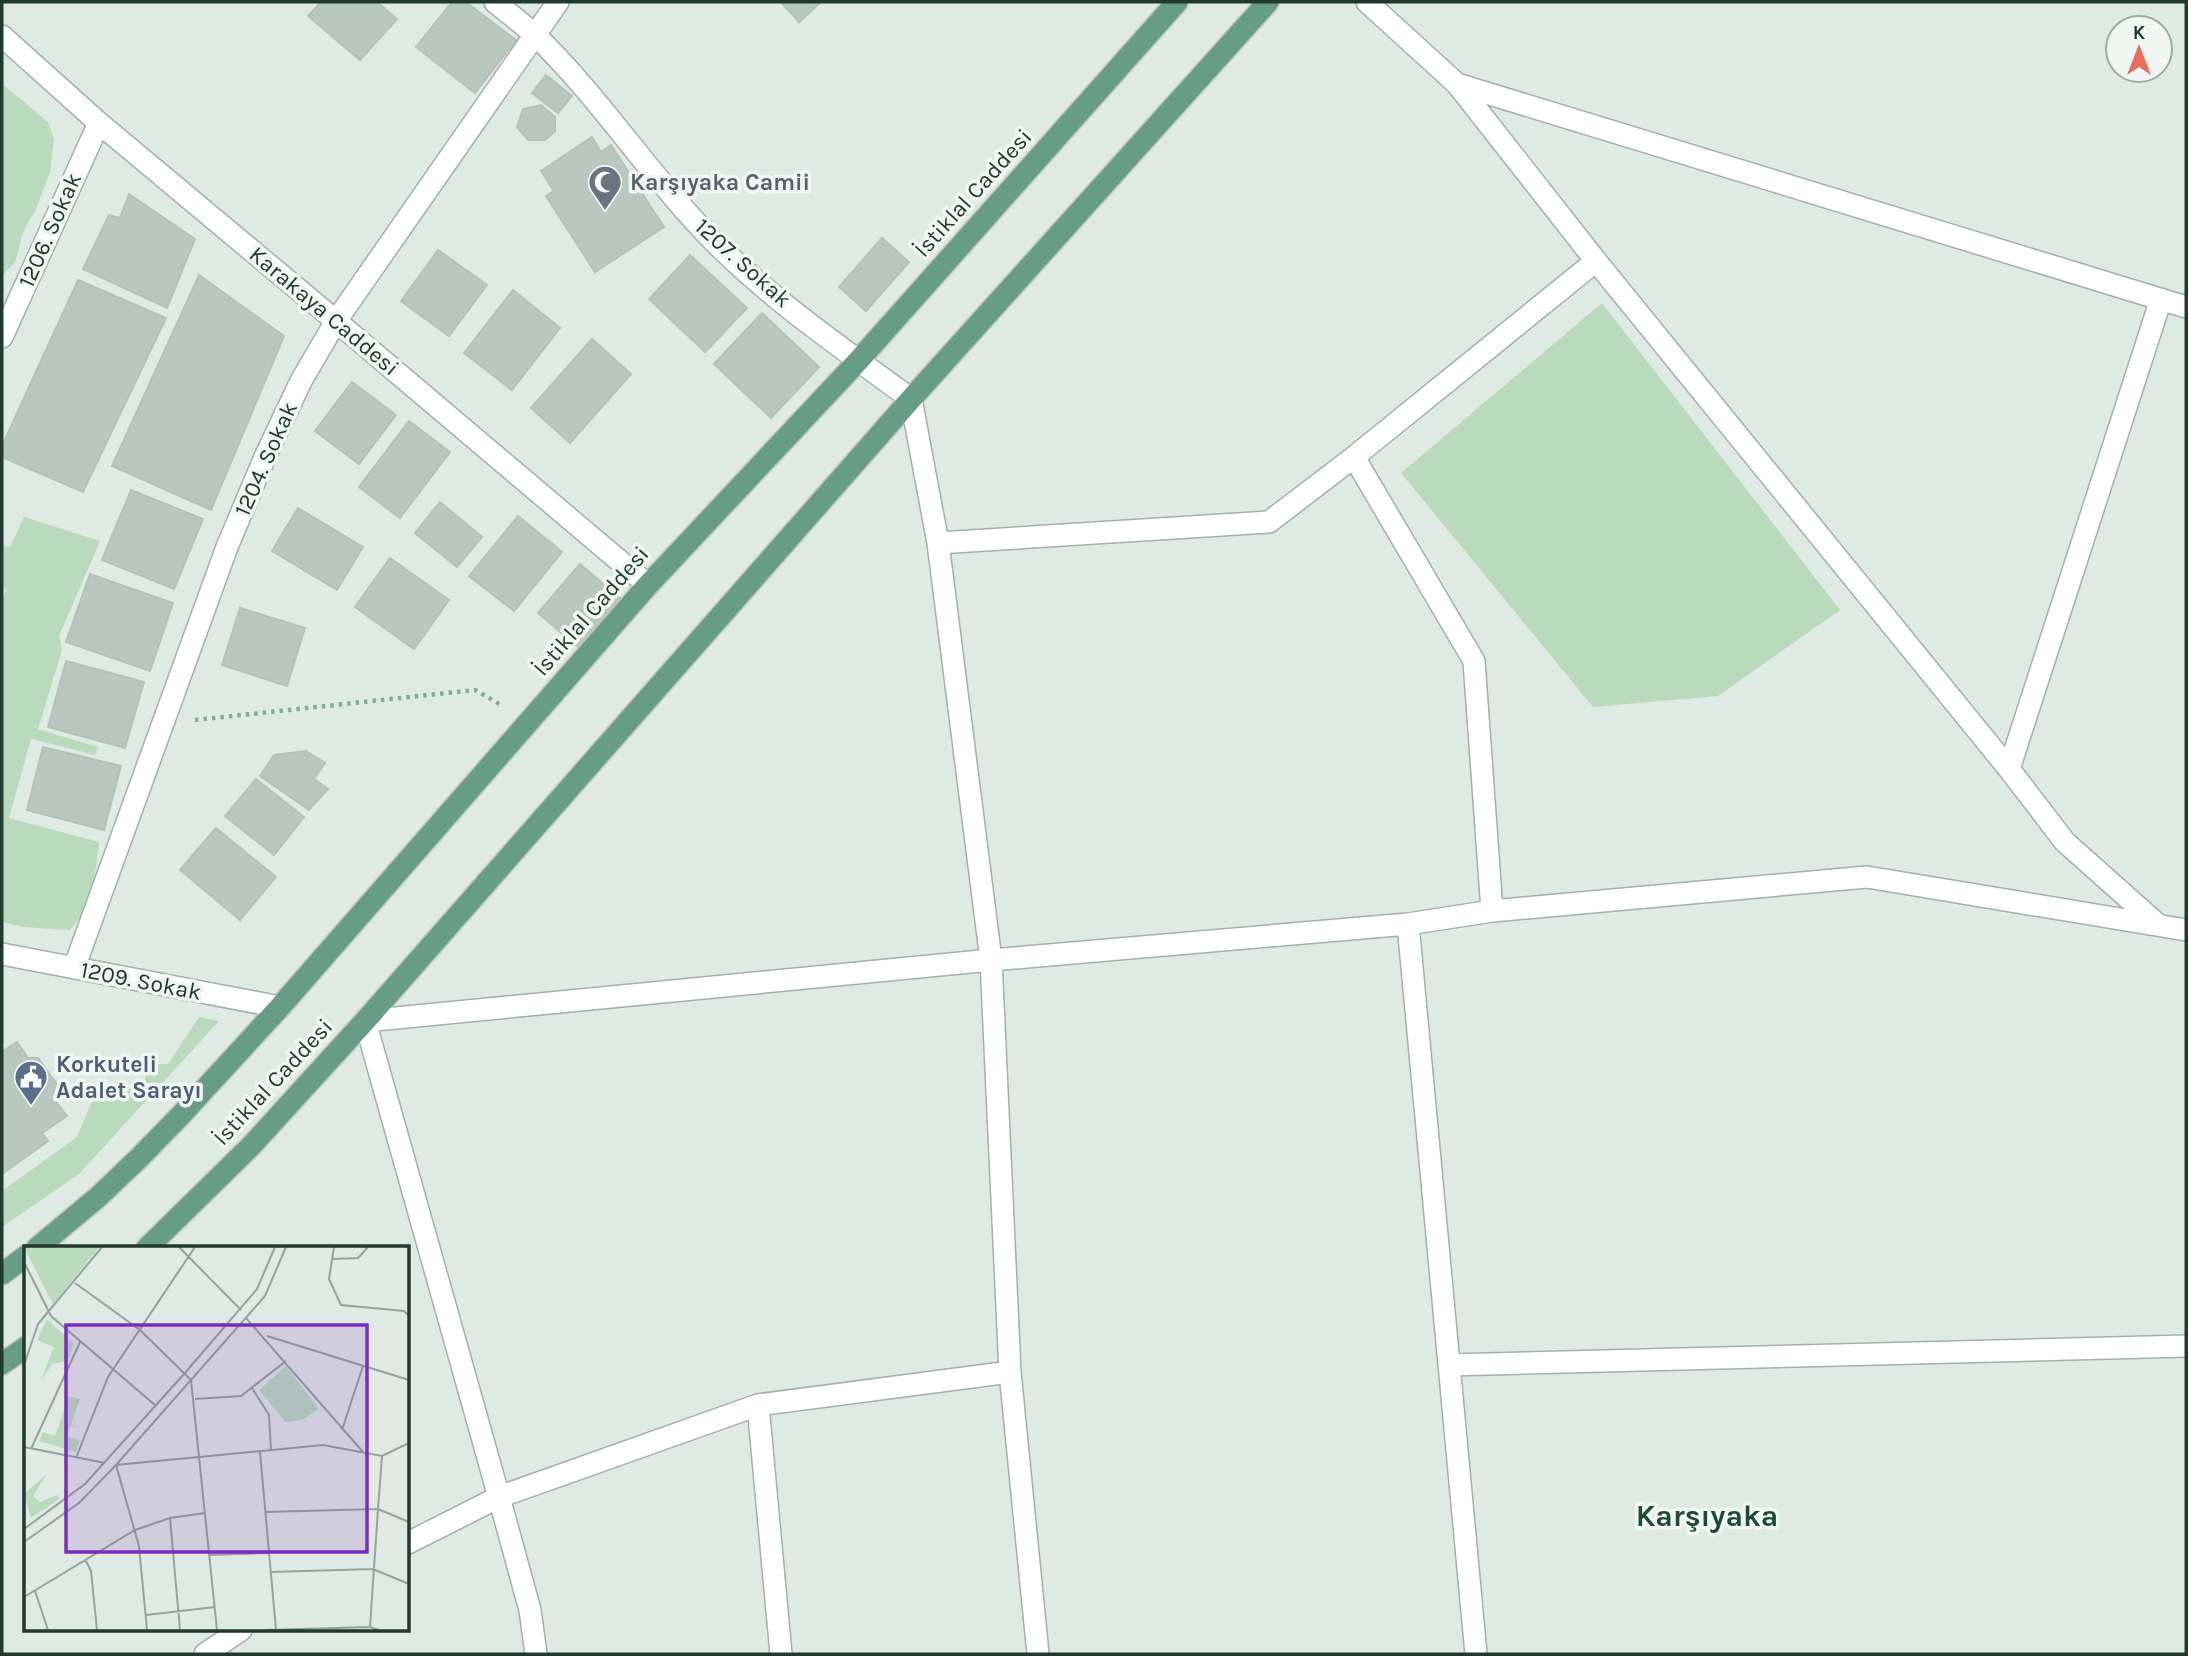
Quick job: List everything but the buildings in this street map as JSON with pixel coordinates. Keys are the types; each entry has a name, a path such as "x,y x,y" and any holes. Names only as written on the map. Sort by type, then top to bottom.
{"main road":[{"name":"İstiklal Caddesi","path":"39,1246 139,1158 281,1007 648,585 859,360 1177,2"},
{"name":"İstiklal Caddesi","path":"149,1246 252,1145 365,1021 911,399 1268,2"},
{"path":"2,1274 24,1258"},
{"path":"2,1364 24,1348"}],"street":[{"name":"1207. Sokak","path":"495,2 536,36 608,116 691,217 732,259 911,399"},
{"name":"1204. Sokak","path":"74,968 227,547 301,381 336,321 558,2"},
{"path":"1367,2 1458,84 1597,261 2009,769 2065,842 2156,923"},
{"name":"Karakaya Caddesi","path":"2,36 99,123 648,585"},
{"path":"1458,84 2186,307"},
{"name":"1206. Sokak","path":"2,337 99,123"},
{"path":"939,542 1269,522 1597,261"},
{"path":"2009,769 2161,299"},
{"path":"911,399 939,542 991,960 1010,1372 1038,1654"},
{"path":"1354,457 1474,661 1492,911"},
{"path":"536,1654 530,1610 365,1021 1867,877 2186,930"},
{"path":"1408,923 1476,1654"},
{"name":"1209. Sokak","path":"2,954 281,1007"},
{"path":"1449,1365 2186,1346"},
{"path":"410,1542 499,1497 758,1405 1010,1372"},
{"path":"758,1405 781,1654"},
{"path":"205,1654 238,1632"}],"path":[{"path":"163,723 475,691 529,721"}],"green space":[{"path":"2,84 48,122 54,139 50,172 36,209 23,232 15,263 2,275"},
{"path":"1602,303 1840,610 1718,696 1593,707 1401,473"},
{"path":"24,517 100,541 59,636 62,650 38,729 98,747 95,755 31,739 9,818 99,842 89,900 70,930 23,927 2,922 2,602 6,590 2,586 2,545 10,547"},
{"path":"199,1017 219,1021 79,1174 2,1227 2,1191 77,1137 96,1091 120,1096 122,1088 143,1090 148,1064 168,1064"}],"place":[{"name":"Karşıyaka Camii","path":"605,212"},
{"name":"Korkuteli Adalet Sarayı","path":"31,1107"}],"district":[{"name":"Karşıyaka","path":"1707,1516"}]}
